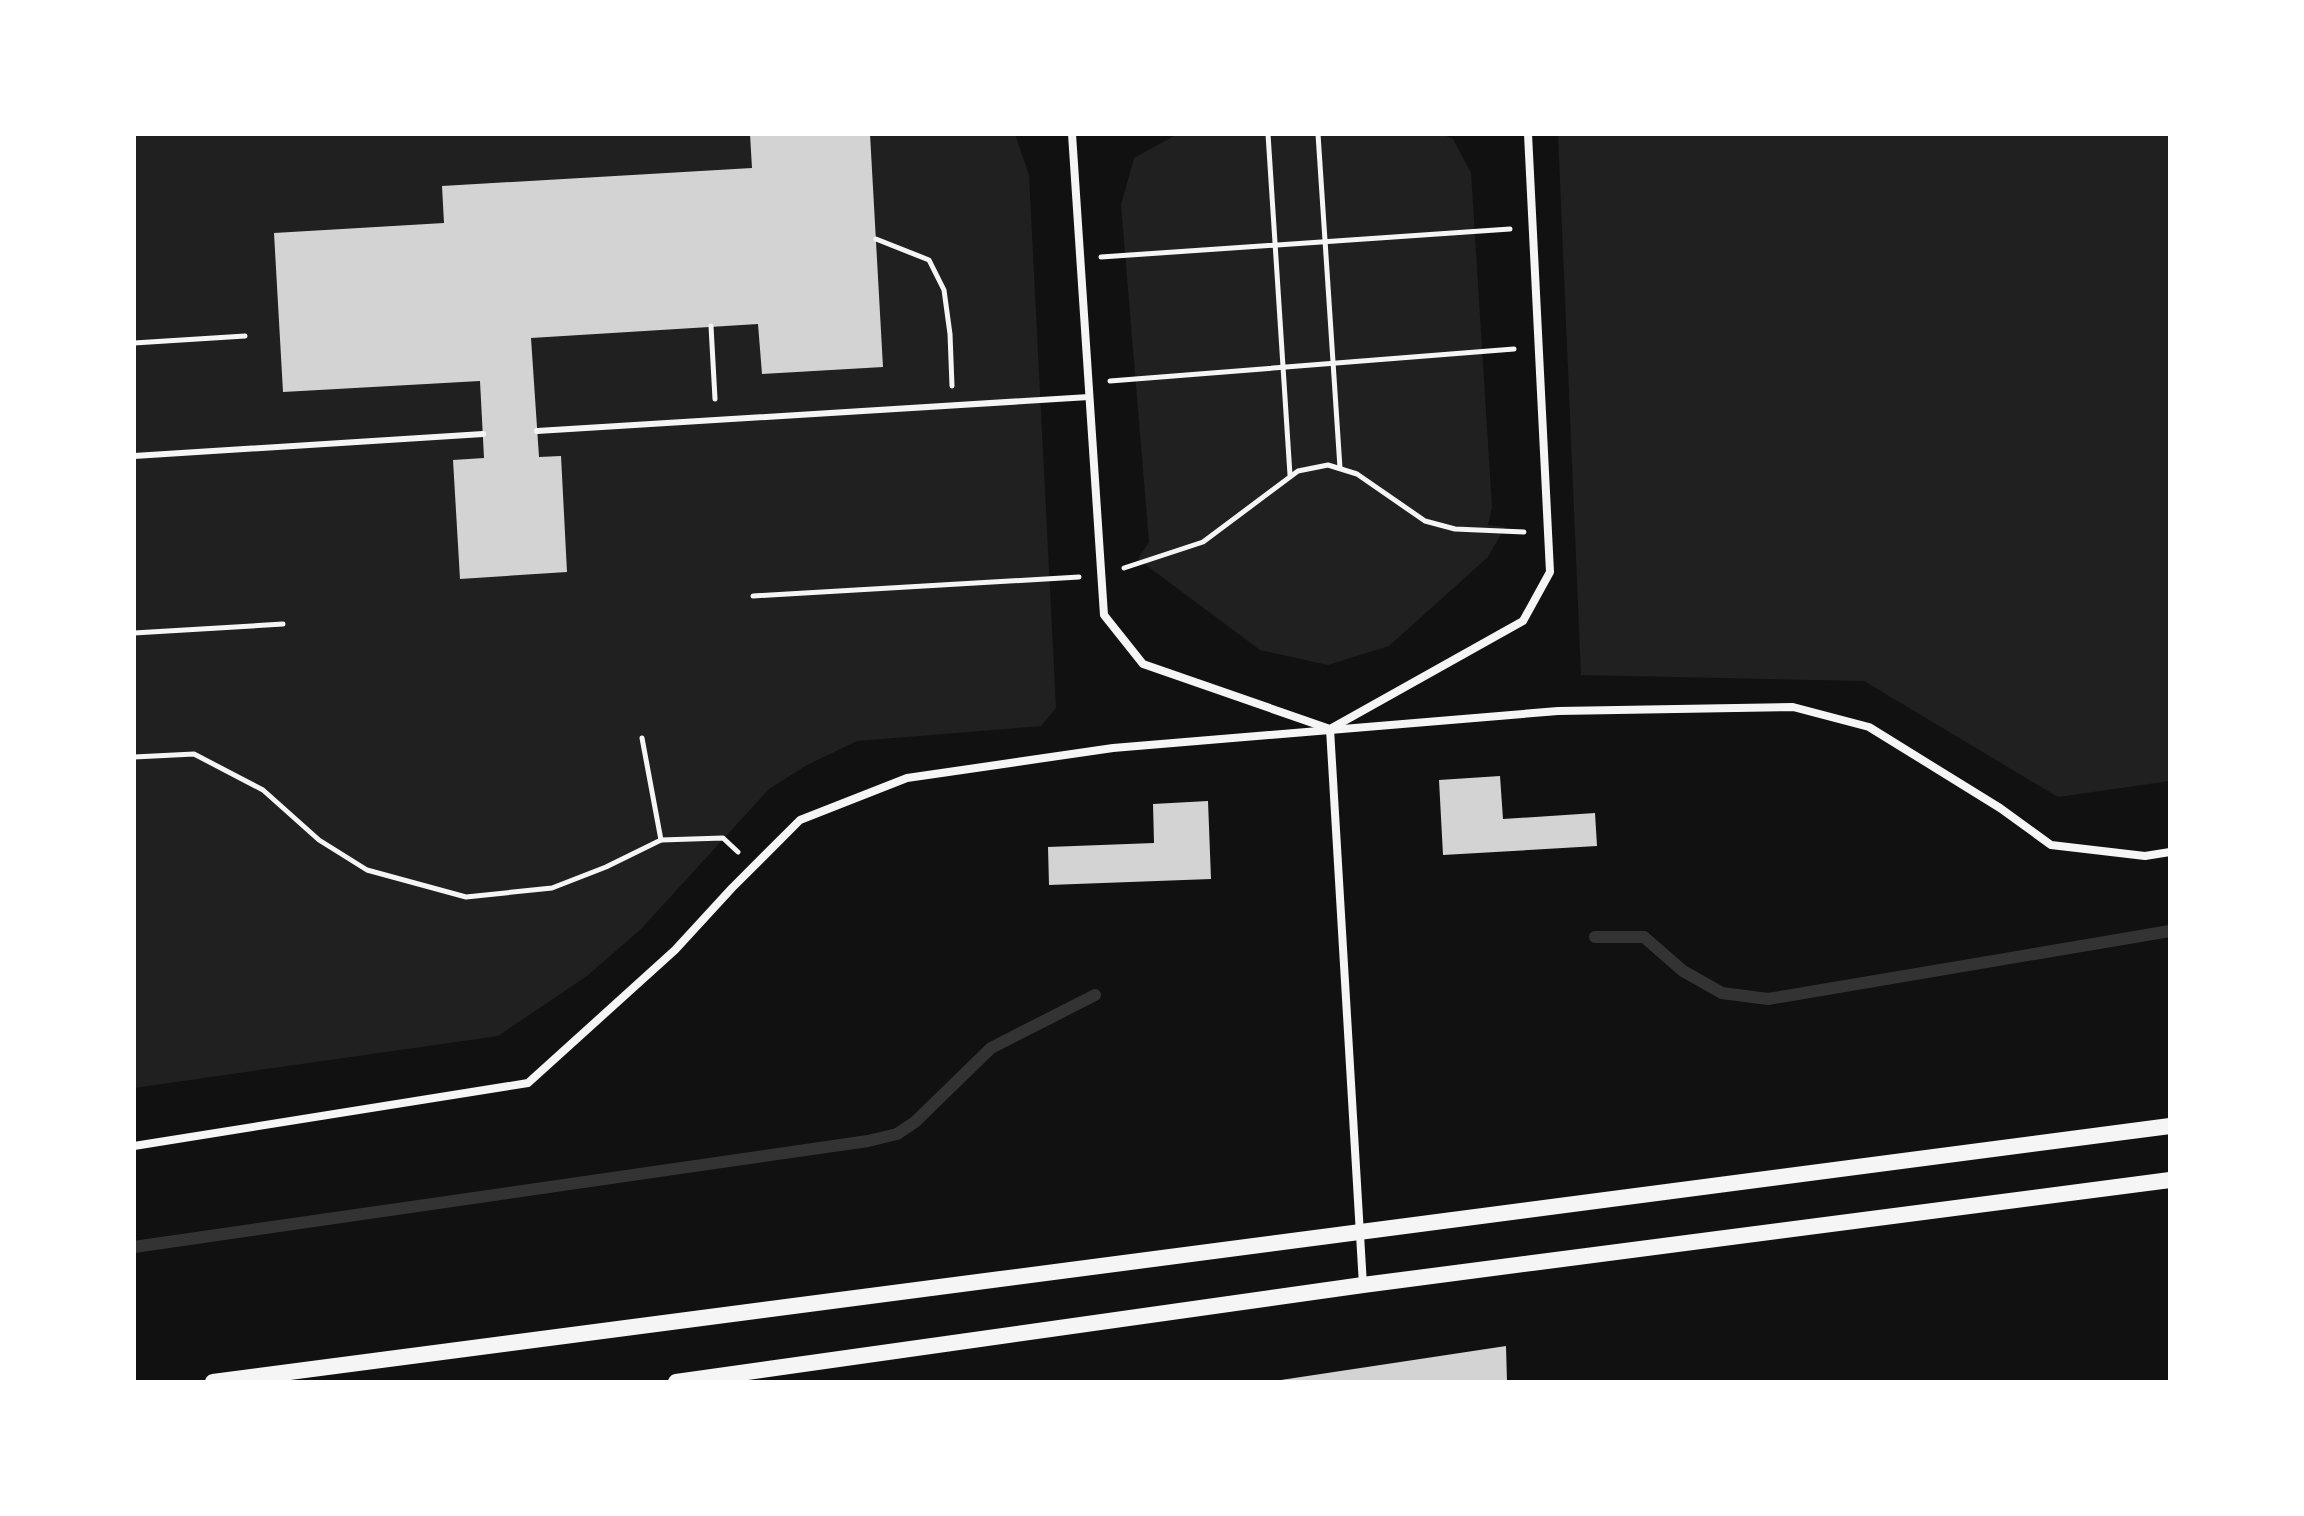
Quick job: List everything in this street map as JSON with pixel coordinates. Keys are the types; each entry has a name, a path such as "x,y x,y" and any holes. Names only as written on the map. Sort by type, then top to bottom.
{"main road":[{"path":"213,1382 2170,1126"},
{"path":"676,1382 1363,1285 2170,1180"}],"street":[{"path":"1072,134 1104,615 1143,664 1330,729 1523,621 1550,572 1528,134"},
{"path":"134,1146 528,1083 675,950 800,820 907,778 1113,748 1558,711 1793,707 1869,727 2000,808 2051,845 2145,856 2170,852"},
{"path":"1330,729 1363,1285"}],"lane":[{"path":"537,431 1089,397"},
{"path":"134,456 483,434"}],"path":[{"path":"1268,134 1290,476"},
{"path":"1318,134 1340,468"},
{"path":"1080,259 1533,227"},
{"path":"876,239 929,260 944,290 950,334 952,405"},
{"path":"711,326 717,420"},
{"path":"134,343 245,336"},
{"path":"1089,383 1539,347"},
{"path":"753,596 1101,575 1203,542 1298,471 1328,465 1357,474 1425,521 1455,529 1549,533"},
{"path":"134,633 283,624"},
{"path":"642,738 661,840"},
{"path":"134,757 194,754 263,790 319,840 367,870 466,897 552,888 606,867 661,840 723,838 754,866"}],"shaded area":[{"path":"134,134 1015,134 1029,175 1056,708 1041,726 857,741 807,765 769,789 641,929 587,976 498,1036 134,1088"},
{"path":"1442,134 1453,139 1471,173 1492,507 1488,525 1505,527 1488,557 1389,646 1328,665 1260,650 1138,559 1149,542 1121,205 1134,158 1174,136"},
{"path":"1558,134 2170,134 2170,781 2058,797 1864,681 1581,675"}],"building":[{"path":"750,134 870,134 883,367 762,374 758,324 531,338 539,457 561,456 567,572 460,579 453,460 484,458 480,381 283,392 274,233 444,223 442,186 752,168"},
{"path":"1500,776 1503,819 1595,813 1597,846 1443,855 1439,780"},
{"path":"1208,801 1211,879 1049,885 1048,847 1154,843 1153,804"},
{"path":"1506,1346 1507,1382 1281,1382 1281,1380"}],"waterway":[{"path":"1595,937 1644,937 1683,971 1722,993 1768,999 2170,931"},
{"path":"134,1247 868,1141 897,1134 915,1122 991,1048 1095,995"}]}
